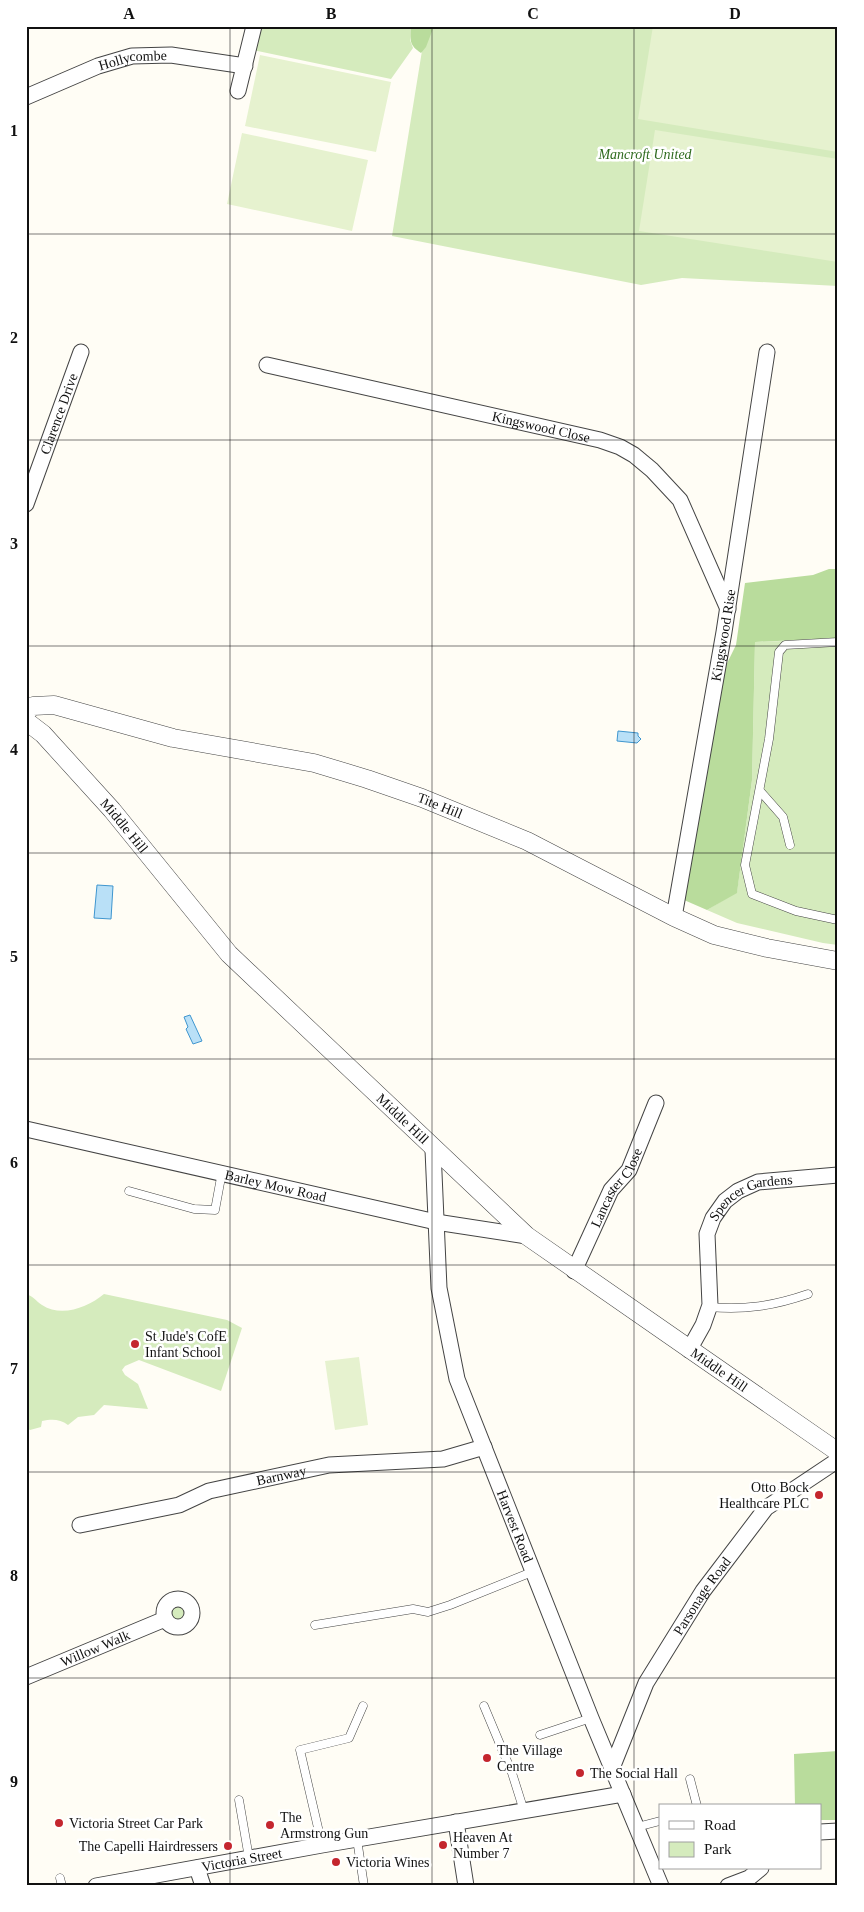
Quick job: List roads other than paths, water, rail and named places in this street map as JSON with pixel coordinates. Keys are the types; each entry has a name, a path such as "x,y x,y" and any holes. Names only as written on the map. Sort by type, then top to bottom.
{"street":[{"path":"238,92 254,26"},
{"name":"Hollycombe","path":"26,97 98,66 132,56 171,55 245,66"},
{"name":"Clarence Drive","path":"26,504 81,352"},
{"name":"Kingswood Rise","path":"674,917 728,609 767,352"},
{"name":"Kingswood Close","path":"267,365 600,440 620,447 652,470 680,500 728,609"},
{"name":"Tite Hill","path":"26,712 33,706 54,706 173,738 314,763 367,779 422,798 526,841 674,917 714,935 739,942 838,961"},
{"name":"Middle Hill","path":"26,721 43,734 112,810 229,954 433,1150 527,1236 574,1271 838,1452"},
{"name":"Lancaster Close","path":"574,1271 611,1190 628,1170 656,1103"},
{"name":"Barley Mow Road","path":"26,1129 436,1222 527,1236"},
{"name":"Harvest Road","path":"433,1150 439,1288 456,1379 532,1572 660,1886"},
{"name":"Spencer Gardens","path":"689,1350 703,1325 709,1307 710,1279 707,1258 707,1234 713,1218 725,1201 738,1191 758,1182 838,1175"},
{"name":"Barnway","path":"80,1525 179,1505 209,1491 329,1465 444,1459 484,1447"},
{"name":"Parsonage Road","path":"612,1768 646,1683 703,1591 766,1508 838,1460"},
{"name":"Willow Walk","path":"26,1676 165,1619"},
{"name":"Victoria Street","path":"96,1886 322,1845 623,1794"},
{"path":"456,1822 466,1886"},
{"path":"822,1832 838,1831"},
{"path":"197,1868 203,1886"},
{"path":"728,1886 749,1878 758,1870"}],"lane":[{"path":"838,642 785,645 779,652 769,739 745,865 752,894 796,911 838,920"},
{"path":"760,791 782,817 790,845"},
{"path":"128,1190 194,1210 215,1210 222,1172"},
{"path":"709,1307 748,1309 774,1305 808,1294"},
{"path":"315,1625 413,1609 428,1612 532,1572"},
{"path":"322,1845 300,1750 350,1738 364,1706"},
{"path":"484,1706 512,1773 524,1811"},
{"path":"540,1735 591,1718"},
{"path":"690,1778 696,1804"},
{"path":"239,1800 249,1858"},
{"path":"637,1827 659,1821"},
{"path":"357,1839 364,1886"}],"water":[{"path":"618,731 638,733 641,739 637,743 617,741"},
{"path":"97,885 113,886 111,919 94,918"},
{"path":"190,1015 202,1041 193,1044 186,1029 188,1027 184,1017"}],"place":[{"name":"St Jude's CofE Infant School","path":"135,1344"},
{"name":"Otto Bock Healthcare PLC","path":"819,1495"},
{"name":"The Village Centre","path":"487,1758"},
{"name":"The Social Hall","path":"580,1773"},
{"name":"Victoria Street Car Park","path":"59,1823"},
{"name":"The Armstrong Gun","path":"270,1825"},
{"name":"Heaven At Number 7","path":"443,1845"},
{"name":"The Capelli Hairdressers","path":"228,1846"},
{"name":"Victoria Wines","path":"336,1862"}],"park label":[{"name":"Mancroft United","path":"645,154"}]}
